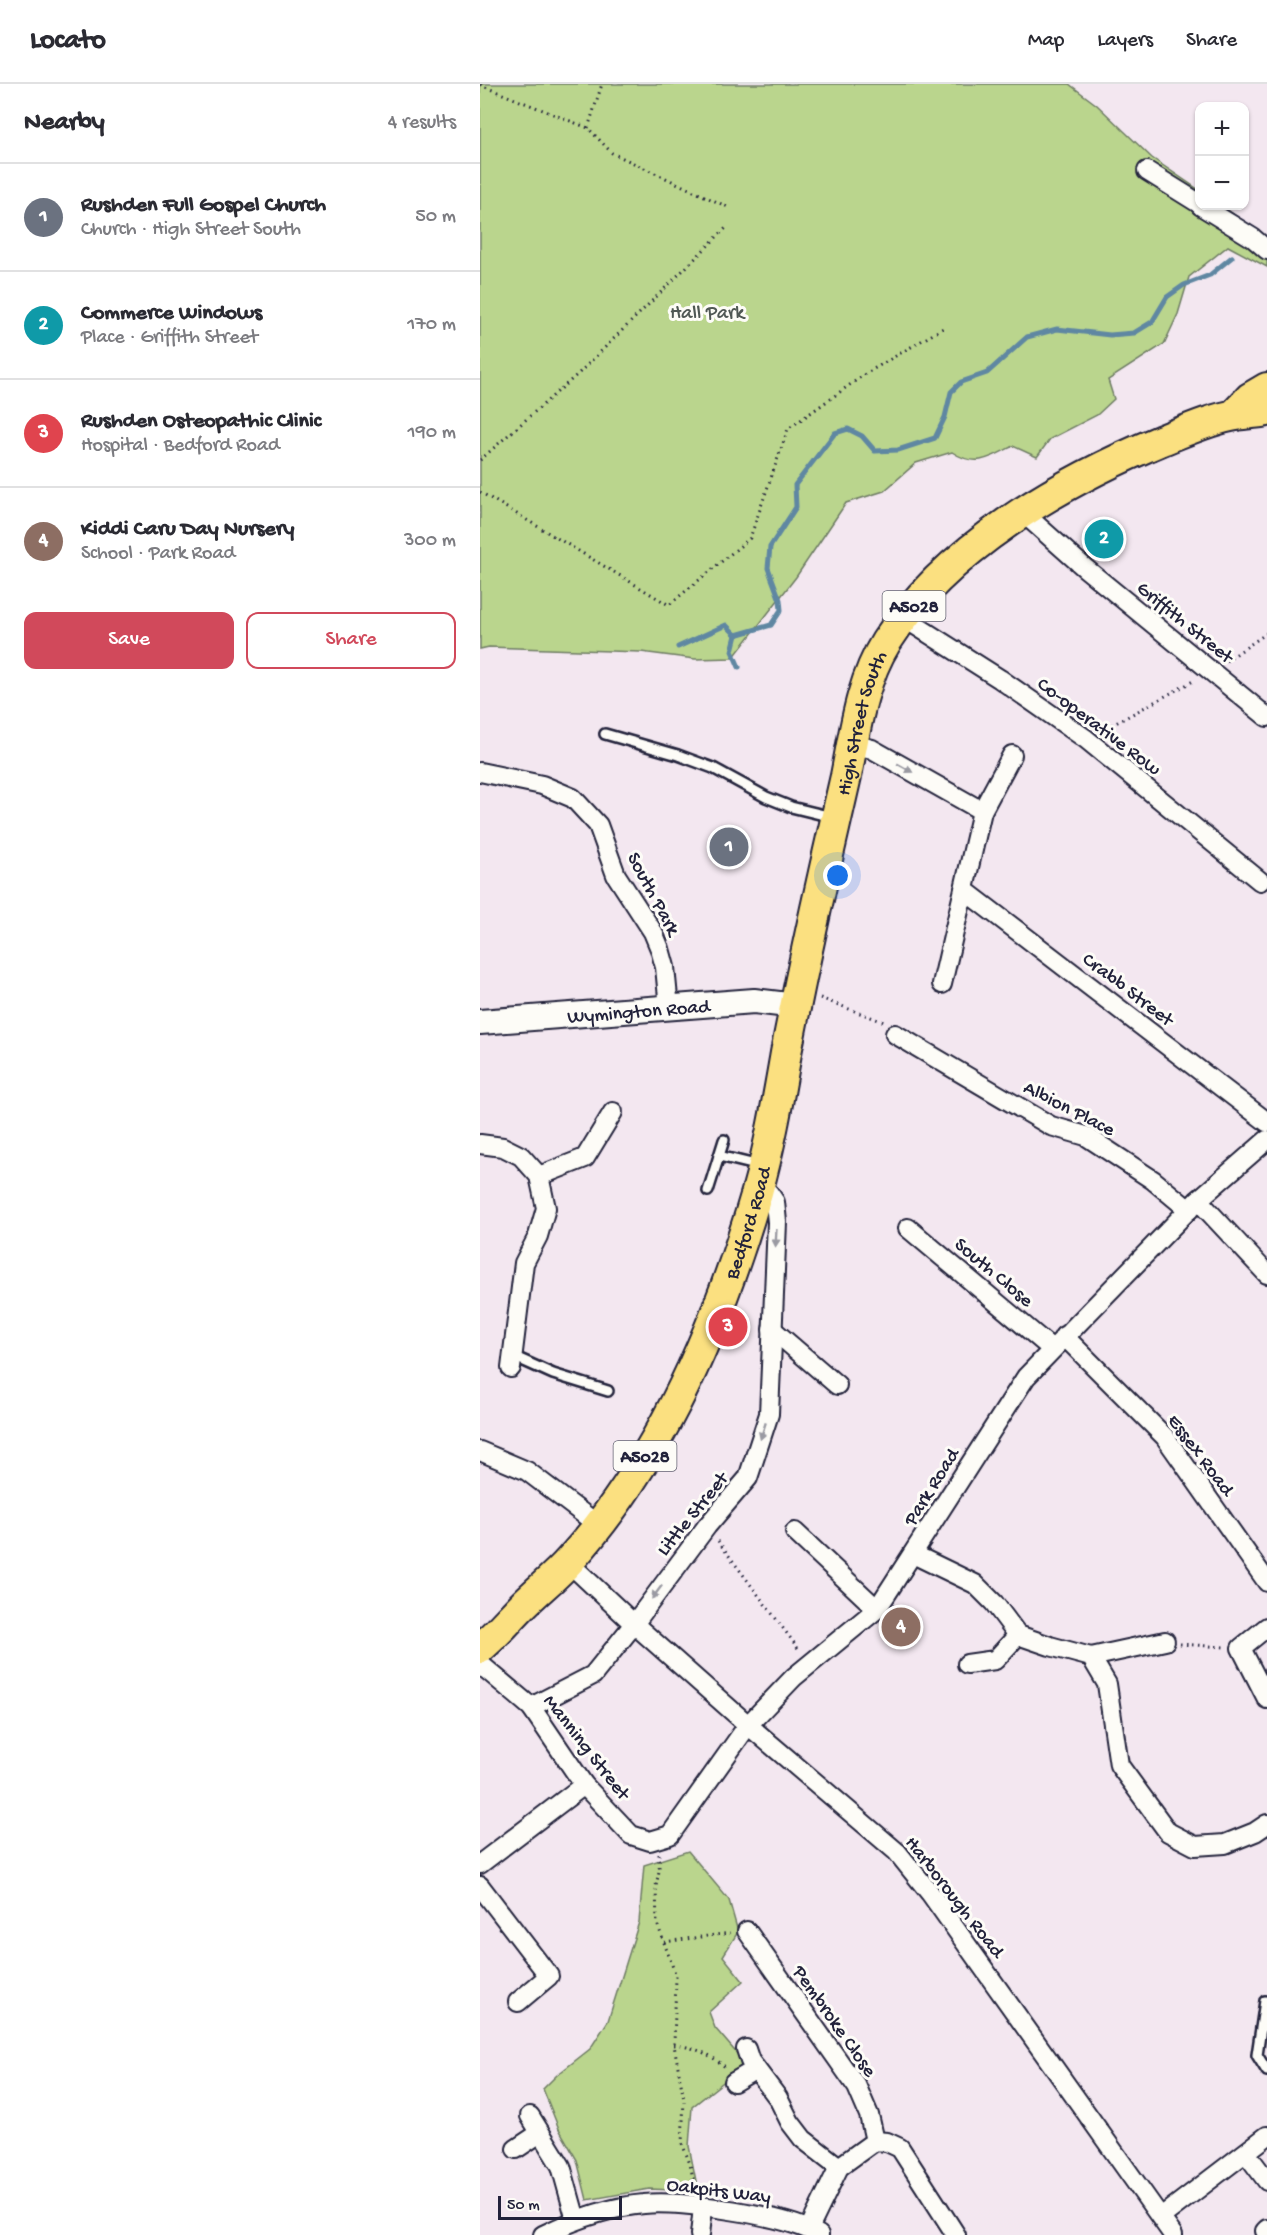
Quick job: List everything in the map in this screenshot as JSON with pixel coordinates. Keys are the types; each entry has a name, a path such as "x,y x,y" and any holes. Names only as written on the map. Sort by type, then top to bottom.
{"main road":[{"name":"A5028","path":"1234,415 1250,398 1267,388"},
{"name":"High Street South","path":"797,998 860,706 871,672 885,644 904,618 959,560 989,535 1025,510 1103,465 1174,435 1234,415 1267,411"},
{"name":"Bedford Road","path":"480,1648 568,1562 598,1526 633,1477 675,1405 723,1294 760,1178 797,998"}],"street":[{"path":"1147,171 1195,202"},
{"path":"1208,210 1253,238 1267,250"},
{"name":"Griffith Street","path":"1025,510 1030,519 1085,568 1267,717"},
{"name":"Co-operative Row","path":"904,618 1000,679 1086,739 1260,881"},
{"path":"852,744 872,749 982,811"},
{"path":"942,984 982,811 1012,756"},
{"name":"South Park","path":"480,772 542,785 573,798 598,825 616,874 653,932 660,949 665,967 669,1008"},
{"name":"Crabb Street","path":"964,890 1267,1122"},
{"name":"Wymington Road","path":"480,1022 797,998"},
{"name":"Albion Place","path":"895,1034 1051,1126 1086,1136 1193,1205 1267,1274"},
{"path":"539,1176 585,1158 613,1113"},
{"name":"Park Road","path":"657,1839 670,1835 748,1725 794,1677 877,1609 1026,1377 1193,1205 1267,1140"},
{"path":"480,1144 503,1147 521,1156 539,1176 546,1208 538,1236 524,1263 512,1362"},
{"name":"Little Street","path":"531,1707 593,1675 707,1526 748,1478 769,1414 777,1222 775,1202 760,1178"},
{"name":"South Close","path":"908,1228 1058,1343"},
{"path":"772,1329 837,1385"},
{"name":"Essex Road","path":"1058,1343 1165,1437 1267,1582"},
{"path":"480,1451 527,1471 598,1526"},
{"path":"795,1532 877,1609"},
{"path":"913,1554 975,1584 994,1603 1018,1635 1091,1657 1165,1641"},
{"name":"Harborough Road","path":"568,1562 748,1725 897,1852 930,1893 1173,2235"},
{"path":"1267,1628 1241,1648 1267,1699"},
{"path":"967,1664 995,1660 1018,1635"},
{"path":"1091,1657 1107,1684 1119,1765 1168,1832 1195,1846 1225,1844 1255,1832 1267,1824"},
{"name":"Manning Street","path":"480,1664 531,1707 584,1785 631,1835 650,1841 657,1839"},
{"path":"480,1864 584,1785"},
{"path":"480,1886 555,1972 518,2002"},
{"name":"Pembroke Close","path":"747,1931 857,2087 869,2115 875,2141"},
{"path":"746,2049 750,2061 778,2098 790,2122 803,2139 839,2167"},
{"path":"734,2082 756,2068"},
{"path":"530,2116 561,2166 576,2220"},
{"path":"516,2149 540,2133"},
{"path":"1161,2217 1267,2136"},
{"path":"814,2232 839,2167 875,2141 887,2142 900,2148 956,2235"},
{"path":"1246,2152 1267,2181"},
{"name":"Oakpits Way","path":"543,2235 576,2220 644,2203 699,2206 768,2217 814,2232"},
{"path":"699,2206 700,2235"}],"lane":[{"path":"605,734 678,755 713,768 790,807 837,818"},
{"path":"708,1191 724,1140"},
{"path":"719,1156 760,1178"},
{"path":"512,1362 608,1390"},
{"path":"1265,2001 1257,2055 1267,2071"}],"path":[{"path":"588,128 602,84"},
{"path":"480,85 588,128 612,153 730,208"},
{"path":"480,460 579,373 728,226"},
{"path":"480,492 669,605 750,538 788,429 865,374 945,327"},
{"path":"1086,739 1212,671 1267,633"},
{"path":"797,998 889,1024 895,1034"},
{"path":"707,1526 810,1664"},
{"path":"1165,1641 1184,1645 1241,1648"},
{"path":"657,1839 659,1871 656,1886 657,1923 676,1976 674,2045 684,2100 682,2143 695,2183 699,2206"},
{"path":"664,1942 747,1931"},
{"path":"674,2045 701,2052 722,2064 729,2070 734,2082"}],"green space":[{"name":"Hall Park","path":"480,84 1069,84 1097,105 1152,158 1195,187 1195,210 1228,210 1267,238 1267,267 1228,246 1189,277 1178,314 1164,344 1108,380 1114,399 1097,415 1050,439 1037,457 1013,446 983,460 968,460 952,452 916,463 884,491 846,503 796,577 733,658 695,659 641,652 489,647 480,649"},
{"path":"688,1851 729,1900 738,1932 723,1956 743,1981 709,2012 715,2028 746,2064 692,2107 689,2146 698,2191 649,2189 587,2200 577,2160 559,2129 543,2089 590,2049 608,2021 639,1922 644,1865"}],"waterway":[{"path":"678,647 726,625 736,635 771,625 781,610 780,600 768,568 770,547 796,507 795,485 835,433 848,429 862,436 875,451 898,450 935,438 945,417 951,392 961,382 987,373 1027,337 1057,329 1110,335 1134,333 1152,322 1167,297 1184,285 1210,275 1232,257"},
{"path":"736,635 732,651 739,667"}],"place":[{"name":"Commerce Windows","path":"1104,539"},
{"name":"Rushden Full Gospel Church","path":"729,847"},
{"name":"Rushden Osteopathic Clinic","path":"728,1327"},
{"name":"Kiddi Caru Day Nursery","path":"901,1627"}]}
